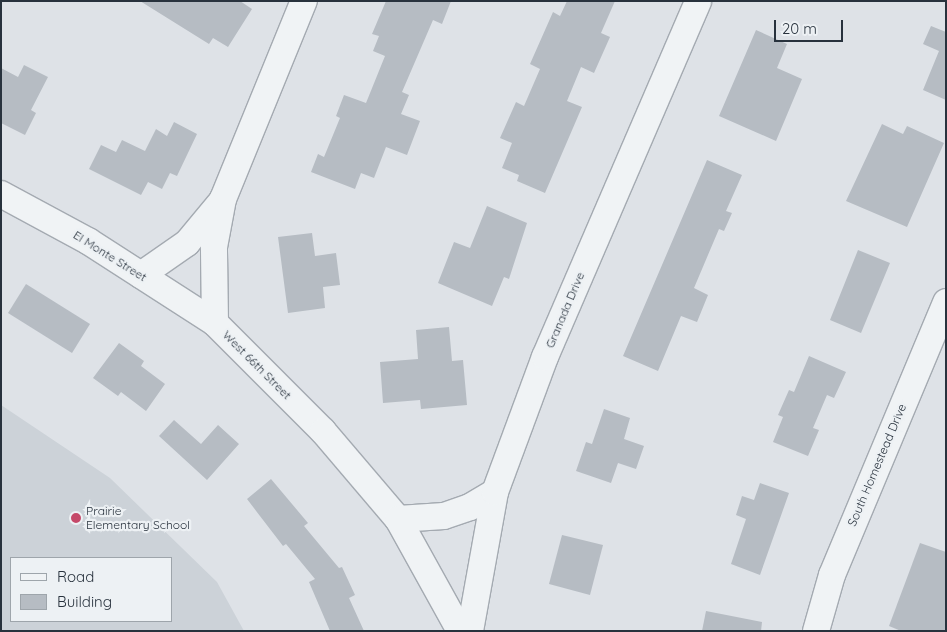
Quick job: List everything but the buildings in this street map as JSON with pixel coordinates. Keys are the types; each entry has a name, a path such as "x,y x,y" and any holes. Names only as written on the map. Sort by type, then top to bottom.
{"street":[{"name":"West 66th Street","path":"304,1 223,199 214,247 215,323 323,431 398,519 460,631"},
{"name":"Granada Drive","path":"470,631 495,492 545,357 698,1"},
{"name":"El Monte Street","path":"1,194 88,241 215,323"},
{"path":"141,275 187,243 223,199"},
{"name":"South Homestead Drive","path":"816,631 832,575 946,302"},
{"path":"398,519 444,516 470,507 495,492"}],"shaded area":[{"name":"Prairie Elementary School","path":"1,405 110,478 217,582 244,631 1,631"}],"place":[{"name":"Prairie Elementary School","path":"76,518"}]}
